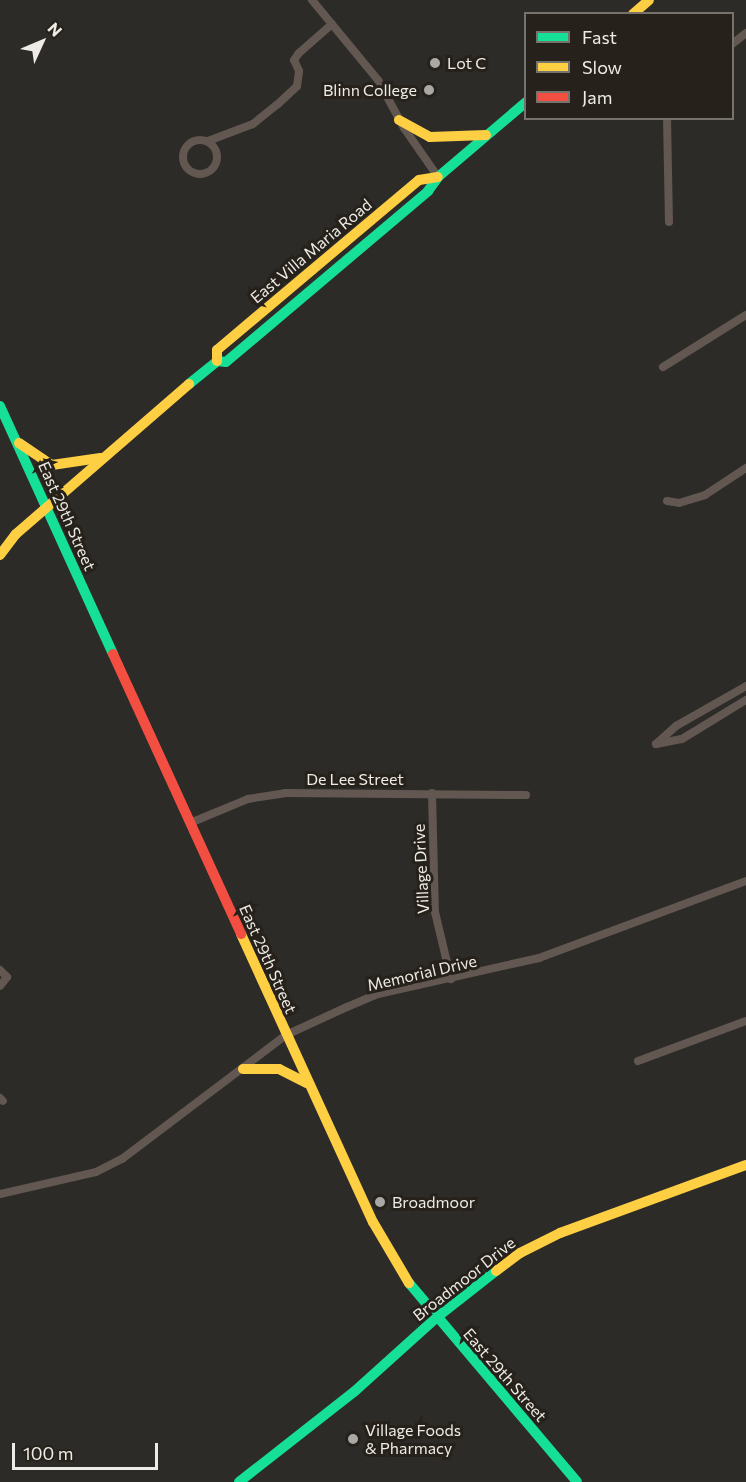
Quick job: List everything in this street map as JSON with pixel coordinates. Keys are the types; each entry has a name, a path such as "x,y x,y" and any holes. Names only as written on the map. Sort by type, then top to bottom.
{"main road":[{"path":"635,12 649,0"},
{"name":"East Villa Maria Road","path":"0,555 46,507 217,360 217,350 419,180 438,177 524,103"},
{"path":"399,120 430,137 486,135"},
{"name":"East 29th Street","path":"0,406 373,1222 409,1283 436,1318 577,1482"},
{"path":"17,441 52,465 101,458"},
{"path":"243,1069 279,1069 309,1084"},
{"name":"Broadmoor Drive","path":"239,1482 355,1391 436,1318 512,1258 540,1241 746,1165"}],"street":[{"path":"312,0 378,80 399,120 438,177"},
{"path":"208,141 217,151 216,164 206,173 193,172 184,163 185,149 194,140 208,141 253,124 278,104 297,86 299,71 294,60 332,24"},
{"path":"734,42 746,33"},
{"path":"667,120 669,222"},
{"path":"663,367 746,315"},
{"path":"667,501 679,503 705,495 746,468"},
{"path":"746,686 676,726 656,744 682,739 746,700"},
{"name":"De Lee Street","path":"190,823 249,799 285,793 526,795"},
{"name":"Village Drive","path":"432,793 435,912 451,979"},
{"name":"Memorial Drive","path":"0,1194 96,1172 122,1159 286,1035 378,994 539,958 746,881"},
{"path":"0,970 8,977 0,986"},
{"path":"638,1061 746,1021"}],"traffic: fast":[{"path":"189,384 217,361 226,362 428,191 438,177 524,104"},
{"path":"0,406 113,654"},
{"path":"239,1482 355,1391 436,1318 496,1271"},
{"path":"409,1283 577,1482"}],"traffic: slow":[{"path":"635,12 649,0"},
{"path":"399,120 430,137 486,135"},
{"path":"217,361 217,350 419,180 438,177"},
{"path":"0,555 16,534 189,384"},
{"path":"19,443 52,465 100,458"},
{"path":"241,934 373,1222 409,1283"},
{"path":"243,1069 279,1069 307,1083"},
{"path":"496,1271 520,1253 560,1233 746,1165"}],"traffic: jam":[{"path":"113,654 241,934"}],"place":[{"name":"Lot C","path":"435,63"},
{"name":"Blinn College","path":"429,90"},
{"name":"Broadmoor","path":"380,1202"},
{"name":"Village Foods & Pharmacy","path":"353,1439"}]}
